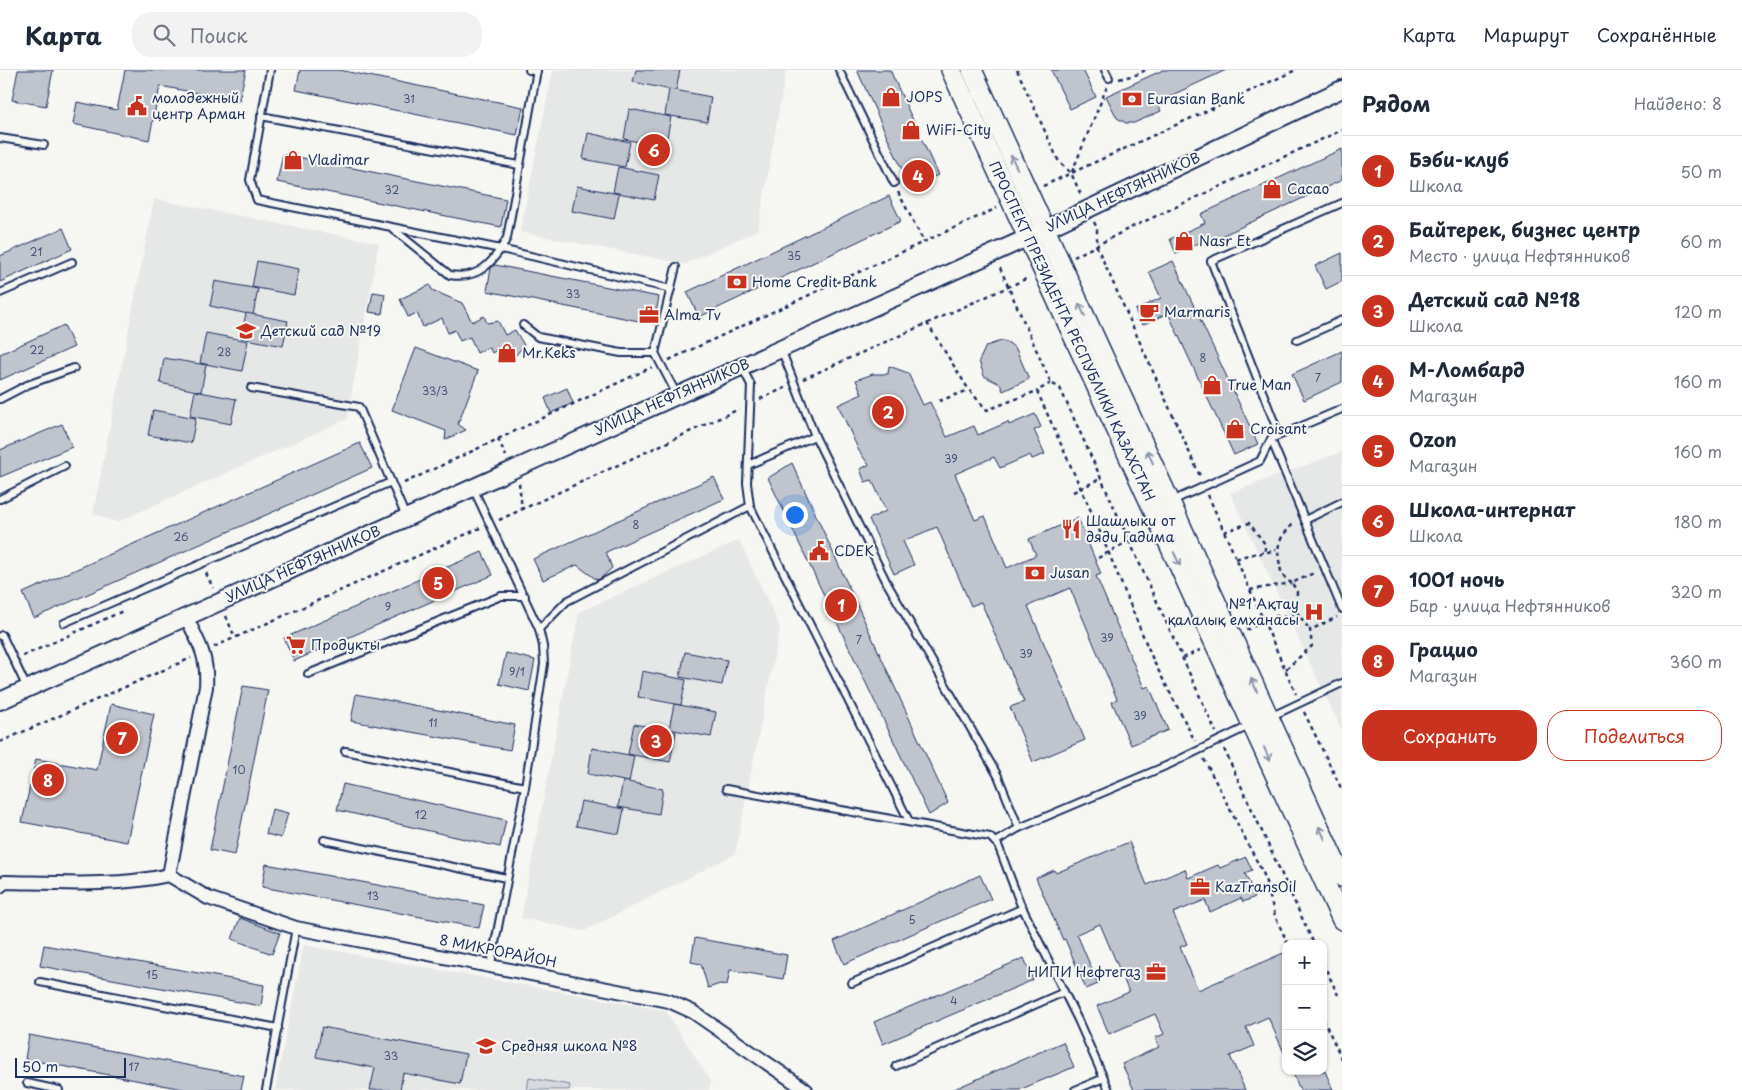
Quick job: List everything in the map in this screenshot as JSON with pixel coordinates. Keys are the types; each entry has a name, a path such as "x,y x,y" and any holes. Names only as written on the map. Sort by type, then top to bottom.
{"main road":[{"name":"ПРОСПЕКТ ПРЕЗИДЕНТА РЕСПУБЛИКИ КАЗАХСТАН","path":"951,70 1028,237 1053,267 1170,502 1232,637 1261,721 1342,877"},
{"name":"ПРОСПЕКТ ПРЕЗИДЕНТА РЕСПУБЛИКИ КАЗАХСТАН","path":"972,70 1045,228 1053,267 1261,721 1341,914"}],"street":[{"name":"УЛИЦА НЕФТЯННИКОВ","path":"0,701 993,253 1342,89"},
{"path":"0,886 5,882 88,883 153,879 169,875 206,687 207,667 203,652 186,616"},
{"name":"8 МИКРОРАЙОН","path":"169,875 208,898 296,928 491,964 670,1001 693,1012 806,1090"}],"lane":[{"path":"270,70 250,180 257,200 501,250 671,289"},
{"path":"393,228 450,275 472,275 496,259 507,238 537,71 529,70"},
{"path":"839,70 894,182"},
{"path":"1105,70 1108,78"},
{"path":"261,116 519,165"},
{"path":"0,138 44,145"},
{"path":"1279,434 1211,261 1342,203"},
{"path":"0,293 72,262"},
{"path":"676,267 655,353 677,394"},
{"path":"1297,340 1342,320"},
{"path":"523,325 538,337 621,353 655,353"},
{"path":"780,348 815,436 887,583 998,776 1019,828"},
{"path":"742,366 750,385 748,465 750,506 909,821"},
{"path":"0,399 27,385 74,368"},
{"path":"251,388 359,407 406,517"},
{"path":"1170,502 1260,461 1271,439 1279,434 1342,409"},
{"path":"748,465 815,436"},
{"path":"1271,439 1342,609"},
{"path":"0,498 65,466"},
{"path":"64,623 392,485"},
{"path":"472,487 488,525 525,596 539,629 543,646 544,664 525,787 491,964"},
{"path":"1304,518 1342,502"},
{"path":"539,629 567,600 750,506"},
{"path":"308,674 501,596 525,596"},
{"path":"0,636 2,635 27,689"},
{"path":"995,842 1019,828 1199,750 1342,683"},
{"path":"345,751 525,787"},
{"path":"726,789 990,837 998,845 1023,908 1109,1090"},
{"path":"324,840 506,878"},
{"path":"852,983 1023,908"},
{"path":"266,1090 296,928"},
{"path":"40,982 278,1028"},
{"path":"896,1066 1064,992"},
{"path":"1075,1090 1104,1078"},
{"path":"27,1083 59,1090"}],"path":[{"path":"1017,70 1059,162 1071,173 1088,208 1097,228 1097,247 1300,703 1342,790"},
{"path":"1071,173 1102,96 1110,81 1139,74 1145,70"},
{"path":"1028,192 1296,70"},
{"path":"0,742 488,525 1097,247 1128,229 1342,130"},
{"path":"894,182 924,242"},
{"path":"392,485 1012,201"},
{"path":"993,253 1051,383 1060,388 1102,478 1312,940"},
{"path":"927,323 969,390 987,410 1037,391 1051,383"},
{"path":"939,401 969,390"},
{"path":"1037,391 1081,488 1154,662 1264,875 1275,916 1286,940"},
{"path":"1073,492 1102,478"},
{"path":"1286,669 1312,646 1310,630 1296,611 1297,592 1292,583 1284,578 1279,569 1276,550 1284,534 1304,518"},
{"path":"1224,532 1249,523 1264,544 1266,553"},
{"path":"1098,558 1130,540"},
{"path":"1236,559 1251,553 1266,553 1276,550"},
{"path":"1250,590 1292,583 1325,568"},
{"path":"197,577 206,573"},
{"path":"13,660 127,609"},
{"path":"1232,637 1276,616 1289,617 1296,611"},
{"path":"1310,630 1342,615"},
{"path":"1327,972 1338,995"},
{"path":"1327,1027 1342,1059"}],"shaded area":[{"path":"553,70 786,70 758,230 685,264 520,232"},
{"name":"Детский сад №19","path":"154,199 379,243 347,419 117,522 93,514"},
{"name":"№1 Ақтау қалалық емханасы","path":"1342,452 1342,731 1230,493"},
{"path":"739,540 780,627 735,854 584,931 521,918 579,612"},
{"name":"Средняя школа №8","path":"304,945 666,1011 711,1082 709,1090 275,1090"},
{"path":"529,1078 570,1085 569,1090 527,1090"}],"building":[{"path":"18,70 53,70 46,106 12,100"},
{"name":"молодежный центр Арман","path":"125,70 246,70 239,101 160,86 149,140 73,124 77,102 117,110"},
{"path":"300,70 339,70 523,107 517,135 296,90"},
{"path":"636,70 680,70 676,91 633,82"},
{"path":"857,70 890,70 938,175 910,187"},
{"path":"1051,70 1083,70 1096,97 1070,109"},
{"path":"1163,70 1226,70 1157,102 1161,111 1134,123 1126,123 1117,118 1106,96"},
{"path":"669,89 711,97 707,122 665,115"},
{"path":"629,109 671,117 665,147 624,139"},
{"path":"588,133 630,142 625,167 583,159"},
{"path":"1342,149 1342,180 1213,240 1212,237 1176,254 1170,239 1205,223 1201,214"},
{"path":"283,154 506,199 501,227 277,182"},
{"path":"618,167 659,175 654,200 613,192"},
{"path":"577,186 619,194 614,219 572,211"},
{"path":"889,196 901,221 699,317 687,292"},
{"path":"63,228 72,249 0,282 0,256"},
{"path":"1342,253 1342,281 1326,289 1315,266"},
{"path":"257,261 299,269 294,295 252,287"},
{"path":"1173,261 1258,444 1234,455 1168,313 1142,325 1135,310 1161,298 1149,272"},
{"path":"495,265 659,297 654,324 487,291 491,268"},
{"path":"215,281 258,289 253,315 210,306"},
{"path":"430,285 432,290 462,303 472,322 484,316 487,323 498,321 505,335 515,330 524,345 516,355 508,359 502,347 492,353 489,347 477,353 470,337 460,341 455,330 448,333 442,318 423,327 417,313 408,317 400,299"},
{"path":"373,292 385,294 382,314 369,312"},
{"path":"246,313 288,321 283,346 241,338"},
{"path":"64,325 74,347 0,380 0,354"},
{"path":"206,333 248,341 242,371 200,363"},
{"path":"1001,341 1009,343 1016,349 1029,379 1003,391 1000,384 984,376 979,361 986,346"},
{"path":"416,348 478,371 458,424 466,430 445,440 446,431 392,410"},
{"path":"1342,351 1342,382 1304,400 1292,374"},
{"path":"164,358 206,365 201,392 160,383"},
{"path":"889,366 908,373 923,405 930,402 947,437 974,426 978,435 1008,422 1009,425 1035,414 1041,427 1034,430 1045,454 1032,459 1030,455 1000,468 994,457 955,474 975,520 985,516 1007,568 1036,555 1029,539 1078,518 1101,574 1096,576 1144,688 1149,686 1168,730 1131,745 1112,702 1117,699 1070,588 1028,606 1085,740 1033,762 1010,707 1024,702 981,602 971,606 937,527 903,541 914,565 894,574 869,519 886,511 872,480 865,482 860,469 869,465 859,451 838,405 862,394 856,380 873,374 888,374"},
{"path":"567,388 573,403 551,413 545,398"},
{"path":"195,391 236,399 231,424 190,416"},
{"path":"153,410 196,418 191,443 148,435"},
{"path":"62,424 72,447 0,477 0,450"},
{"path":"360,443 372,468 34,618 23,593"},
{"path":"792,463 948,803 929,815 768,478"},
{"path":"714,477 724,499 606,552 612,568 601,578 597,580 577,565 543,580 533,559"},
{"path":"482,552 493,575 294,661 284,638"},
{"path":"685,652 727,660 722,685 680,677"},
{"path":"506,653 535,660 529,691 499,684"},
{"path":"642,671 686,680 681,705 638,697"},
{"path":"243,686 268,690 235,855 210,850"},
{"path":"356,694 515,725 510,750 351,721"},
{"path":"111,704 154,714 127,842 22,822 36,759 97,770"},
{"path":"674,704 716,712 711,737 669,729"},
{"path":"634,724 676,732 670,762 628,754"},
{"path":"592,748 634,756 629,782 588,774"},
{"path":"623,781 663,789 659,814 618,807"},
{"path":"343,784 506,820 500,847 337,810"},
{"path":"581,801 624,809 619,834 576,826"},
{"path":"272,809 288,813 281,838 266,834"},
{"name":"НИПИ Нефтегаз","path":"1129,842 1147,885 1185,869 1188,878 1218,865 1220,868 1246,857 1252,870 1245,873 1255,897 1243,902 1241,898 1210,912 1205,900 1173,913 1187,944 1180,947 1198,990 1282,954 1282,1048 1268,1017 1246,1027 1254,1046 1230,1056 1245,1090 1134,1090 1122,1064 1159,1047 1155,1038 1164,1034 1155,1014 1109,1034 1097,1006 1129,992 1100,924 1077,934 1098,984 1086,989 1036,878 1054,870 1056,873"},
{"path":"266,864 484,905 479,928 262,887"},
{"path":"980,875 991,899 844,964 834,941"},
{"path":"240,918 280,933 272,954 232,939"},
{"path":"695,938 787,955 783,979 730,970 727,985 720,984 708,988 701,964 691,962"},
{"path":"44,945 264,985 261,1006 40,966"},
{"path":"1024,958 1033,980 883,1044 874,1022"},
{"path":"322,1027 466,1054 460,1084 403,1073 400,1090 370,1090 375,1068 316,1057"},
{"path":"29,1035 244,1076 241,1090 188,1090 25,1059"},
{"path":"1063,1042 1074,1067 1019,1090 952,1090"},
{"path":"1294,1075 1327,1075 1333,1090 1300,1090"}],"place":[{"name":"JOPS","path":"891,97"},
{"name":"Eurasian Bank","path":"1132,99"},
{"name":"молодежный центр Арман","path":"137,106"},
{"name":"WiFi-City","path":"911,130"},
{"name":"Школа-интернат","path":"654,150"},
{"name":"Vladimar","path":"293,160"},
{"name":"М-Ломбард","path":"918,176"},
{"name":"Cacao","path":"1272,189"},
{"name":"Nasr Et","path":"1184,241"},
{"name":"Home Credit Bank","path":"737,282"},
{"name":"Marmaris","path":"1149,312"},
{"name":"Alma Tv","path":"649,315"},
{"name":"Детский сад №19","path":"246,331"},
{"name":"Mr.Keks","path":"507,353"},
{"name":"True Man","path":"1212,385"},
{"name":"Байтерек, бизнес центр","path":"888,412"},
{"name":"Croisant","path":"1235,429"},
{"name":"Шашлыки от дяди Гадима","path":"1071,529"},
{"name":"CDEK","path":"819,551"},
{"name":"Jusan","path":"1035,573"},
{"name":"Ozon","path":"438,583"},
{"name":"Бэби-клуб","path":"841,605"},
{"name":"№1 Ақтау қалалық емханасы","path":"1314,612"},
{"name":"Продукты","path":"296,645"},
{"name":"1001 ночь","path":"122,738"},
{"name":"Детский сад №18","path":"656,741"},
{"name":"Грацио","path":"48,780"},
{"name":"KazTransOil","path":"1200,887"},
{"name":"НИПИ Нефтегаз","path":"1156,972"},
{"name":"Средняя школа №8","path":"486,1046"}]}
